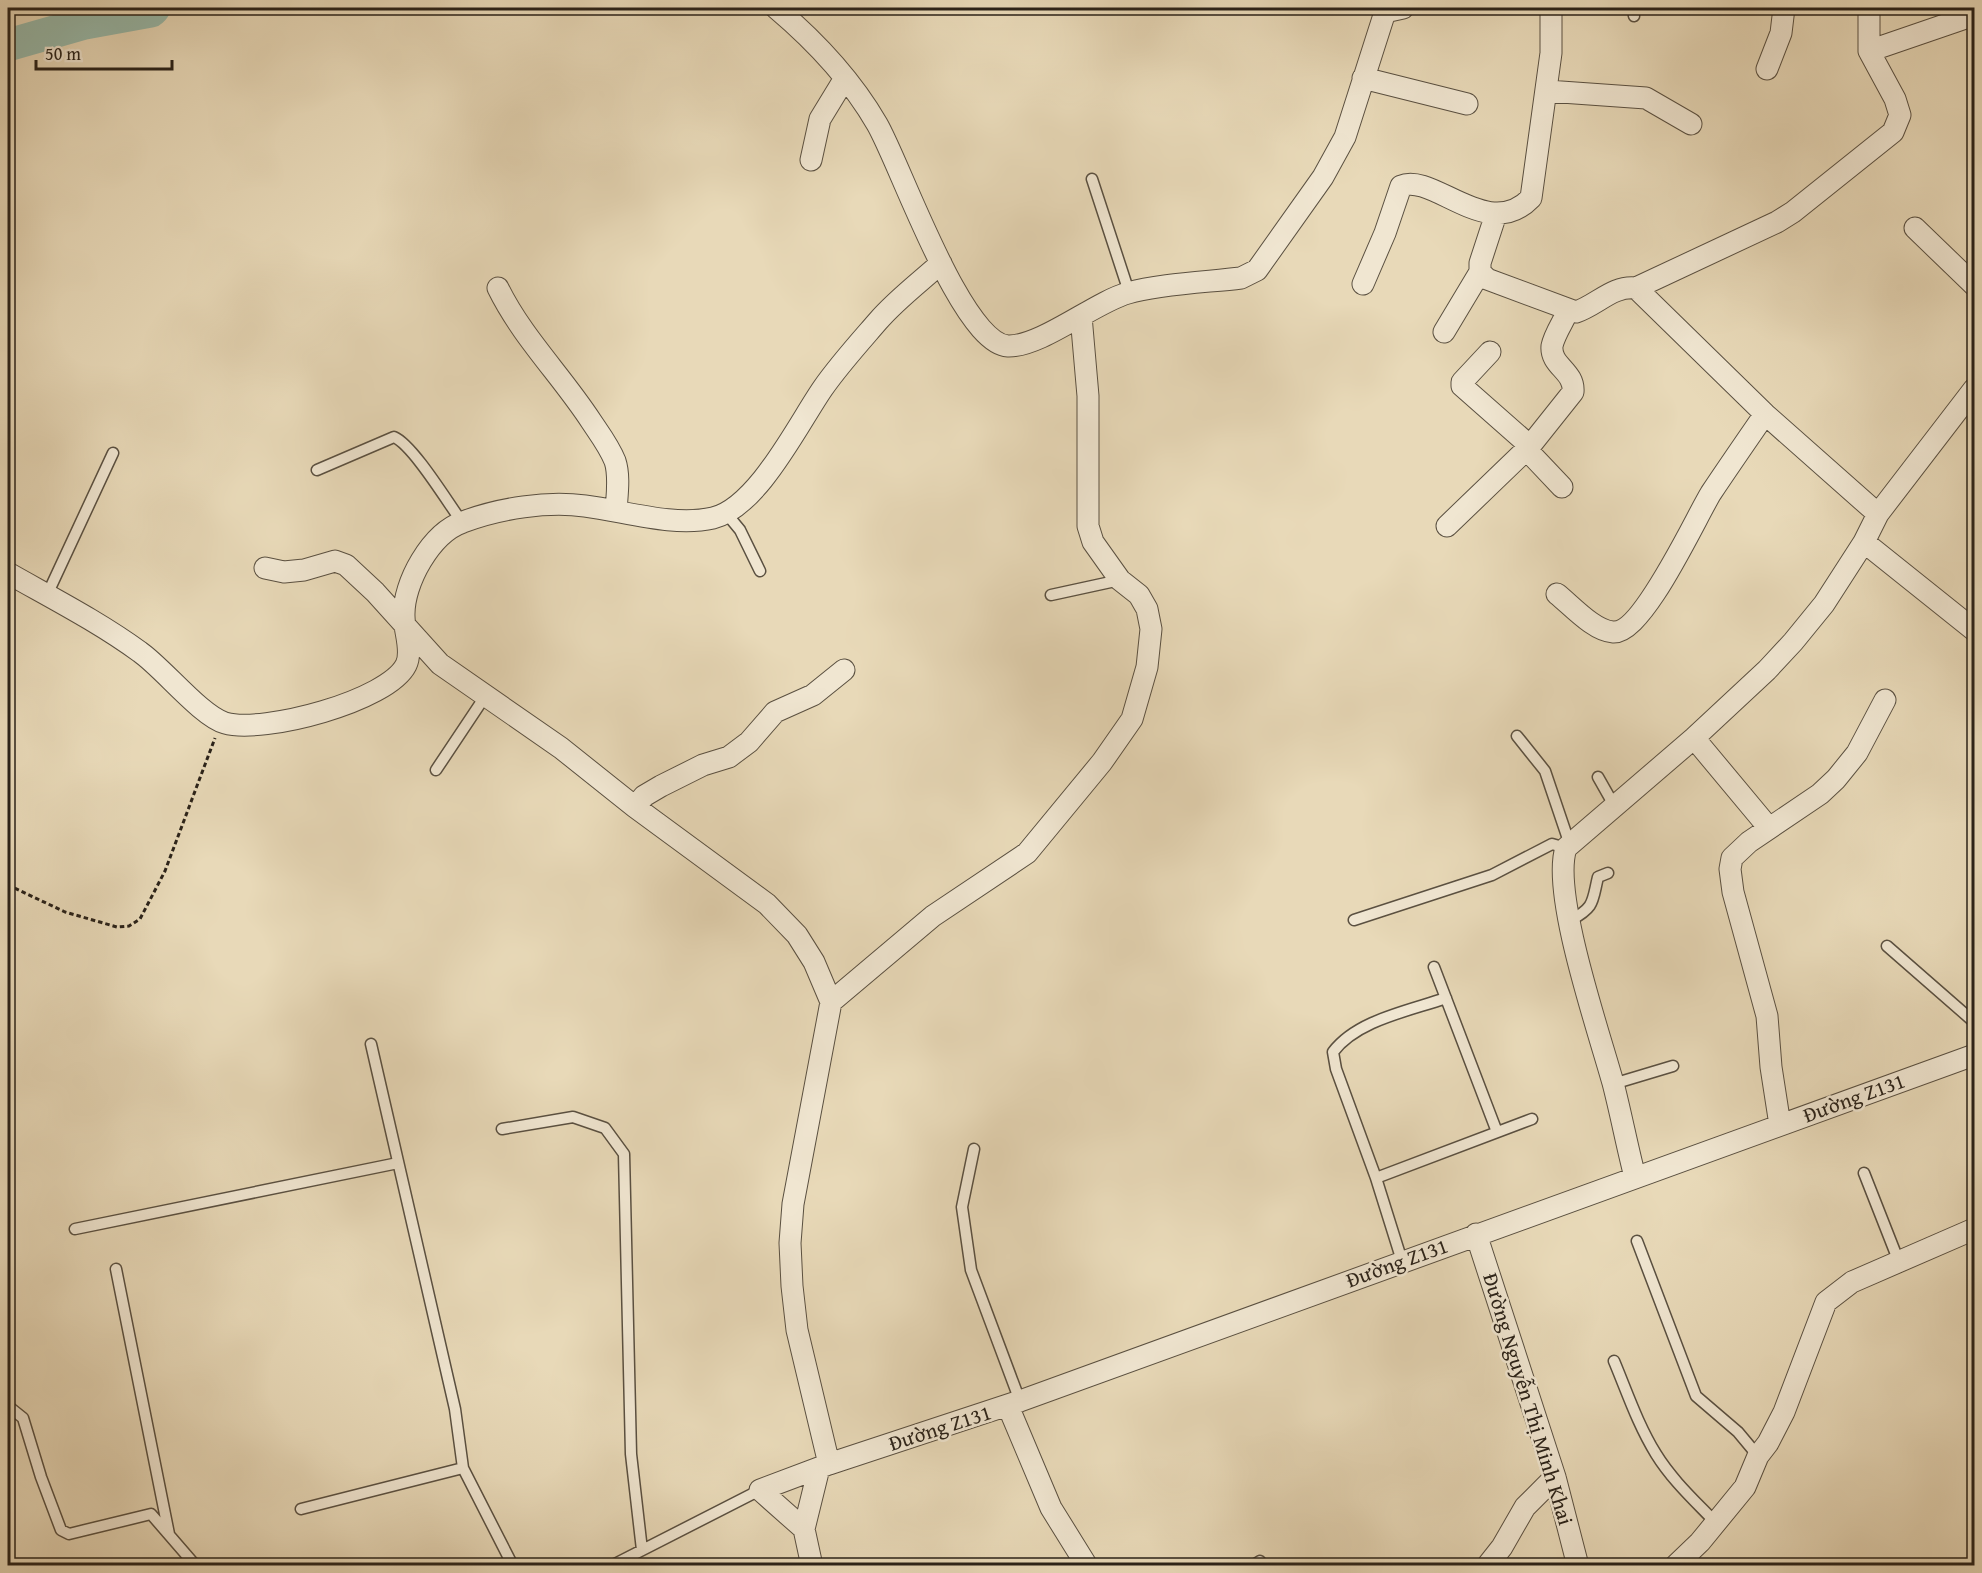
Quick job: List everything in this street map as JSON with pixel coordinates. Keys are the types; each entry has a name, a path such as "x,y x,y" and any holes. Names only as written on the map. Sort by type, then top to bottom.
{"street":[{"path":"776,8 809,35 845,78 878,125 917,218 941,263 982,331 996,342 1008,346 1021,343 1129,292 1241,278 1257,270 1323,177 1345,137 1363,78 1391,9"},
{"path":"1363,284 1385,233 1401,186 1412,183 1470,207 1496,214 1517,210 1531,198 1547,91 1551,52 1551,8"},
{"path":"1767,69 1781,33 1784,8"},
{"path":"1636,288 1777,222 1893,132 1900,115 1895,99 1869,51 1869,8"},
{"path":"1869,51 1974,15"},
{"path":"811,160 820,119 845,78"},
{"path":"1363,78 1467,104"},
{"path":"1547,91 1646,98 1690,124"},
{"path":"1444,333 1480,272 1480,263 1496,214"},
{"path":"1915,228 1974,285"},
{"path":"8,573 141,652 222,722 274,724 316,715 396,678 407,664 409,652 405,628 407,596 417,572 434,543 448,529 462,522 495,513 545,506 583,506 680,519 713,518 726,513 742,501 781,455 823,387 881,317 941,263"},
{"path":"1480,272 1497,285 1568,311 1586,309 1625,286 1636,288 1765,414 1878,514"},
{"path":"498,288 509,310 577,398 608,446 615,462 618,478 616,511"},
{"path":"1447,526 1528,448 1573,392 1571,376 1556,362 1552,353 1552,344 1568,311"},
{"path":"831,1002 933,916 1027,853 1095,771 1132,719 1147,667 1150,629 1147,609 1139,595 1120,580 1093,542 1088,526 1088,396 1081,316"},
{"path":"1490,352 1462,382 1462,386 1528,448 1562,487"},
{"path":"1635,1177 1613,1084 1580,966 1563,865 1568,846 1694,738 1767,670 1793,642 1824,604 1864,542 1878,514 1974,389"},
{"path":"1557,594 1600,628 1614,632 1626,629 1660,587 1710,495 1765,414"},
{"path":"1864,542 1974,630"},
{"path":"265,568 284,572 341,562 375,592 405,628 440,664 561,748 635,807 767,904 797,935 814,962 831,1002 793,1204 790,1243 797,1330 824,1466 804,1529 812,1566"},
{"path":"635,807 644,796 661,786 703,765 729,758 749,742 774,712 813,694 844,670"},
{"path":"1780,1125 1771,1066 1767,1016 1733,892 1730,869 1732,858 1769,828 1820,794 1836,779 1857,753 1885,699"},
{"path":"1694,738 1769,828"},
{"name":"Đường Z131","path":"760,1490 824,1466 1014,1404 1476,1234 1974,1055"},
{"path":"1675,1566 1716,1523 1745,1487 1758,1456 1784,1412 1826,1302 1852,1282 1974,1229"},
{"name":"Đường Nguyễn Thị Minh Khai","path":"1476,1234 1555,1477 1578,1566"},
{"path":"1014,1404 1051,1508 1087,1566"},
{"path":"1487,1566 1502,1547 1525,1507 1555,1477"},
{"path":"760,1490 804,1529"}],"lane":[{"path":"1092,179 1129,292"},
{"path":"316,470 387,437 394,437 401,440 415,456 462,522"},
{"path":"47,595 113,453"},
{"path":"726,513 740,530 760,571"},
{"path":"1051,595 1120,580"},
{"path":"436,770 486,695"},
{"path":"1354,920 1492,875 1552,844 1568,846 1545,771 1517,736"},
{"path":"1598,777 1615,807"},
{"path":"1571,920 1587,911 1594,901 1598,877 1608,873"},
{"path":"1887,946 1974,1022"},
{"path":"1434,967 1497,1132"},
{"path":"1402,1261 1376,1178 1336,1069 1333,1052 1344,1038 1360,1029 1446,998"},
{"path":"371,1044 455,1409 463,1467 513,1566"},
{"path":"1613,1084 1673,1066"},
{"path":"502,1130 573,1117 605,1128 624,1154 631,1454 642,1550"},
{"path":"1376,1178 1532,1119"},
{"path":"974,1149 962,1207 971,1270 1014,1404"},
{"path":"75,1229 398,1162"},
{"path":"1864,1173 1899,1262"},
{"path":"1637,1241 1696,1396 1738,1432 1758,1456"},
{"path":"116,1269 170,1535"},
{"path":"1614,1361 1642,1430 1656,1454 1672,1477 1716,1523"},
{"path":"8,1406 23,1418 41,1477 61,1530 69,1534 150,1514 196,1566"},
{"path":"301,1509 463,1467"},
{"path":"611,1566 632,1561 642,1550 760,1490"}],"path":[{"path":"8,885 65,912 117,927 129,926 140,919 165,871 222,722"}],"waterway":[{"path":"8,45 85,23 151,11 154,8"}]}
